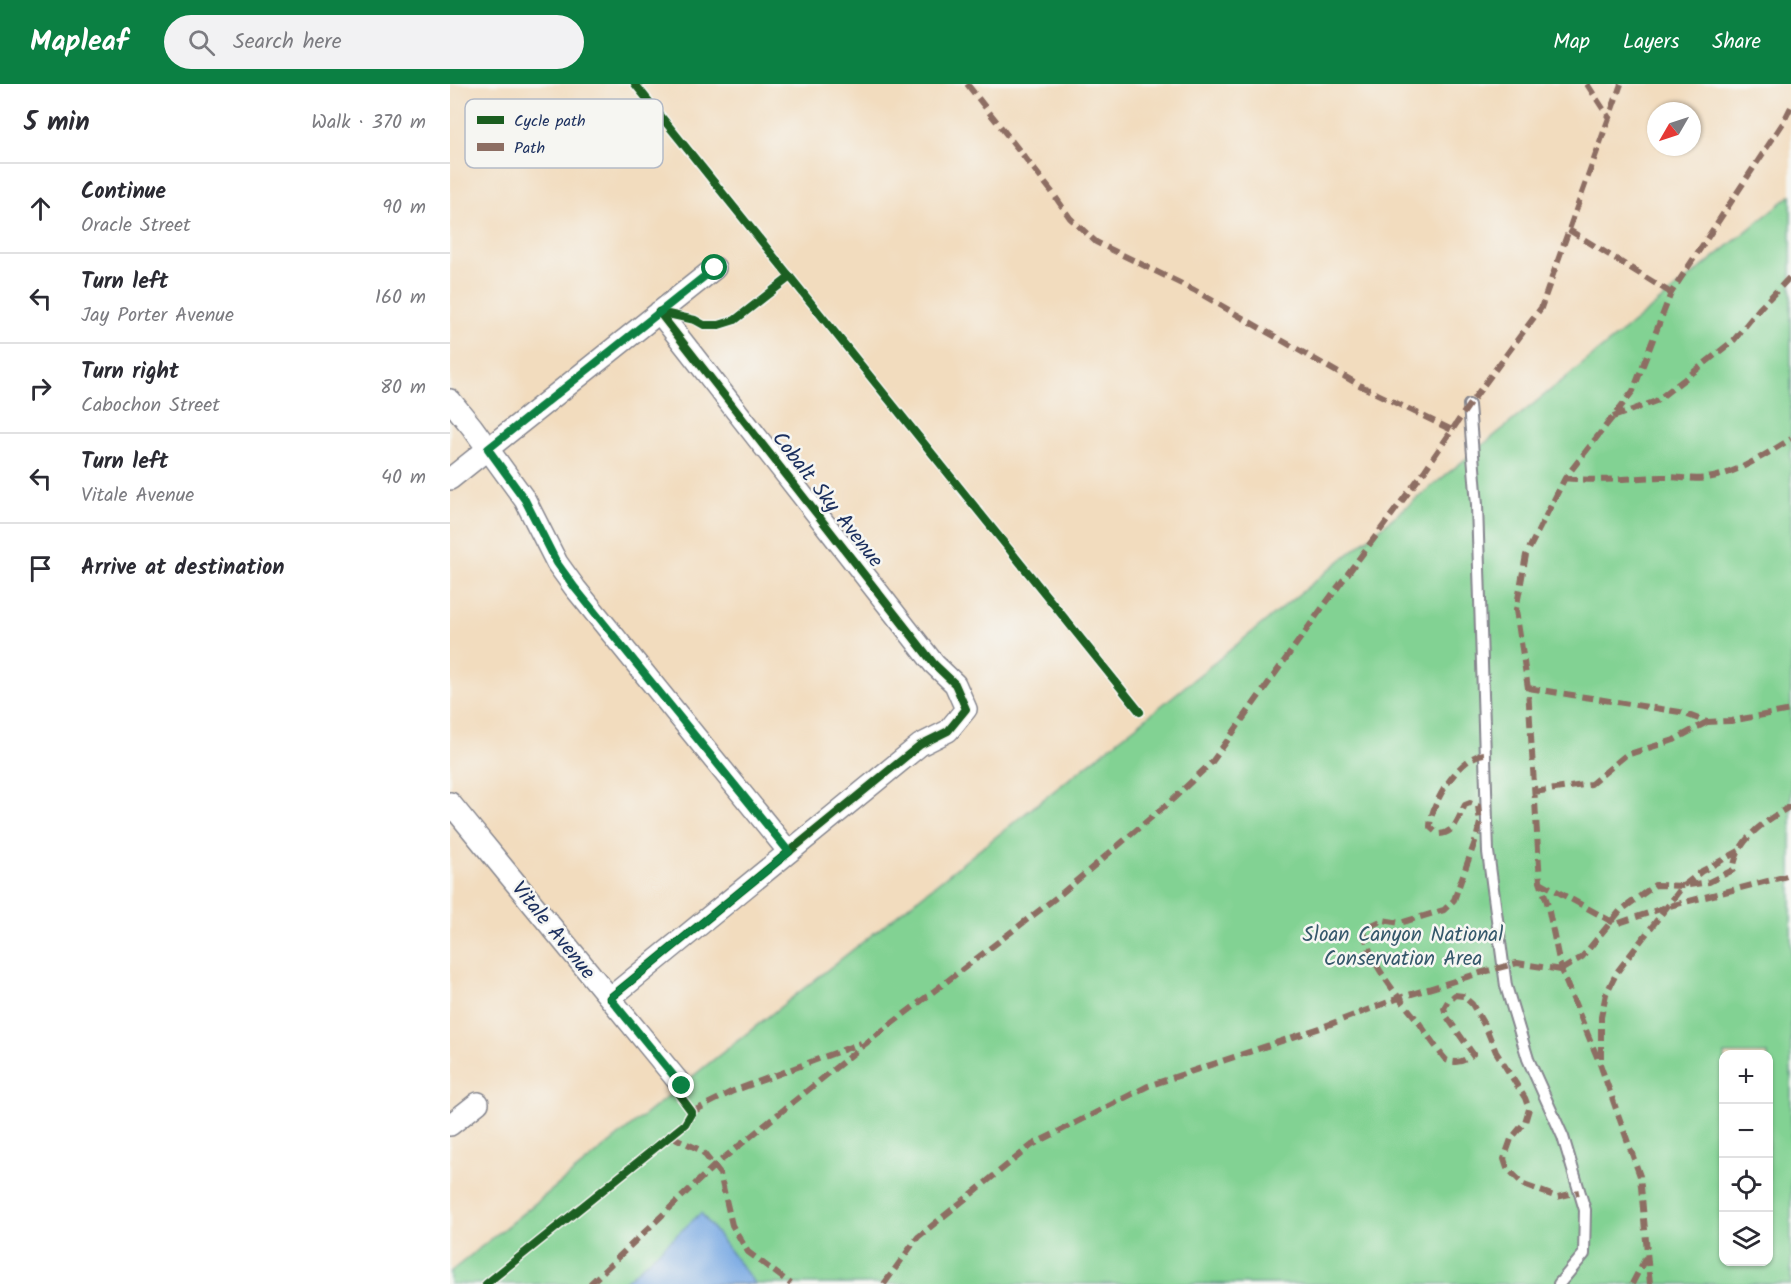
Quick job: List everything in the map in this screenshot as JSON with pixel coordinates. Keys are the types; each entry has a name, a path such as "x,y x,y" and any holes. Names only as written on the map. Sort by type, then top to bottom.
{"street":[{"path":"450,479 715,268"},
{"name":"Cobalt Sky Avenue","path":"659,312 934,664 955,684 966,709 948,731 920,745 789,852"},
{"path":"450,400 525,500 557,563 575,588 789,852 610,998"},
{"name":"Vitale Avenue","path":"450,803 682,1086"},
{"path":"450,1125 478,1103"}],"lane":[{"path":"1469,405 1477,505 1488,852 1506,986 1528,1059 1563,1137 1585,1210 1584,1254 1559,1284"}],"green space":[{"name":"Sloan Canyon National Conservation Area","path":"1791,195 1791,1284 450,1284 450,1272 703,1068 1140,723"}],"water":[{"path":"701,1213 755,1284 622,1284"}],"marked path":[{"path":"967,84 1070,218 1096,242 1194,290 1363,387 1452,430"},
{"path":"1587,84 1609,118"},
{"path":"590,1284 714,1166 865,1044 1062,893 1173,799 1212,762 1541,308 1621,84"},
{"path":"1650,1284 1640,1176 1600,1064 1561,970 1547,902 1540,882 1528,688 1516,610 1526,555 1565,478 1633,391 1671,293 1783,123 1791,107"},
{"path":"1569,230 1671,293"},
{"path":"1613,417 1656,401 1695,371 1734,340 1760,308 1791,276"},
{"path":"1565,478 1602,480 1713,477 1748,464 1791,439"},
{"path":"1528,688 1680,712 1707,722 1731,721 1791,710"},
{"path":"1534,792 1591,784 1626,755 1674,740 1707,722"},
{"path":"1484,754 1465,763 1456,772 1441,794 1431,817 1430,827 1438,834 1444,833 1452,828 1465,805 1470,803 1478,806 1480,823 1476,839 1454,900 1444,910 1400,923 1383,920 1368,927 1364,932 1373,957 1386,980 1446,1060 1460,1062 1473,1054 1447,1017 1444,1008 1455,995 1463,996 1472,1004 1496,1052 1525,1098 1529,1109 1525,1122 1511,1139 1504,1159 1507,1168 1524,1185 1557,1197 1579,1192"},
{"path":"1561,970 1582,957 1620,911 1655,885 1683,886 1709,882 1733,870 1738,853 1749,837 1769,820 1791,806"},
{"path":"1601,1058 1601,1017 1606,994 1617,972 1683,886 1702,871 1739,851"},
{"path":"1540,882 1616,924 1666,907 1791,875"},
{"path":"884,1284 918,1237 1032,1145 1148,1086 1320,1028 1399,998 1480,973 1517,963 1561,970"},
{"path":"692,1112 731,1092 861,1043"},
{"path":"671,1136 702,1151 720,1174 732,1225 748,1252 791,1284"},
{"path":"1632,1284 1647,1255"}],"cycle path":[{"path":"635,84 647,99"},
{"path":"663,119 1140,712"},
{"path":"659,312 695,320 704,325 719,325 735,320 790,277"},
{"path":"610,998 920,745 948,731 966,709 955,684 934,664 659,312"},
{"path":"486,1284 685,1124 692,1112 680,1096 682,1086"}],"route":[{"path":"682,1086 610,998 789,852 575,588 557,563 525,500 488,449 715,268"}]}
